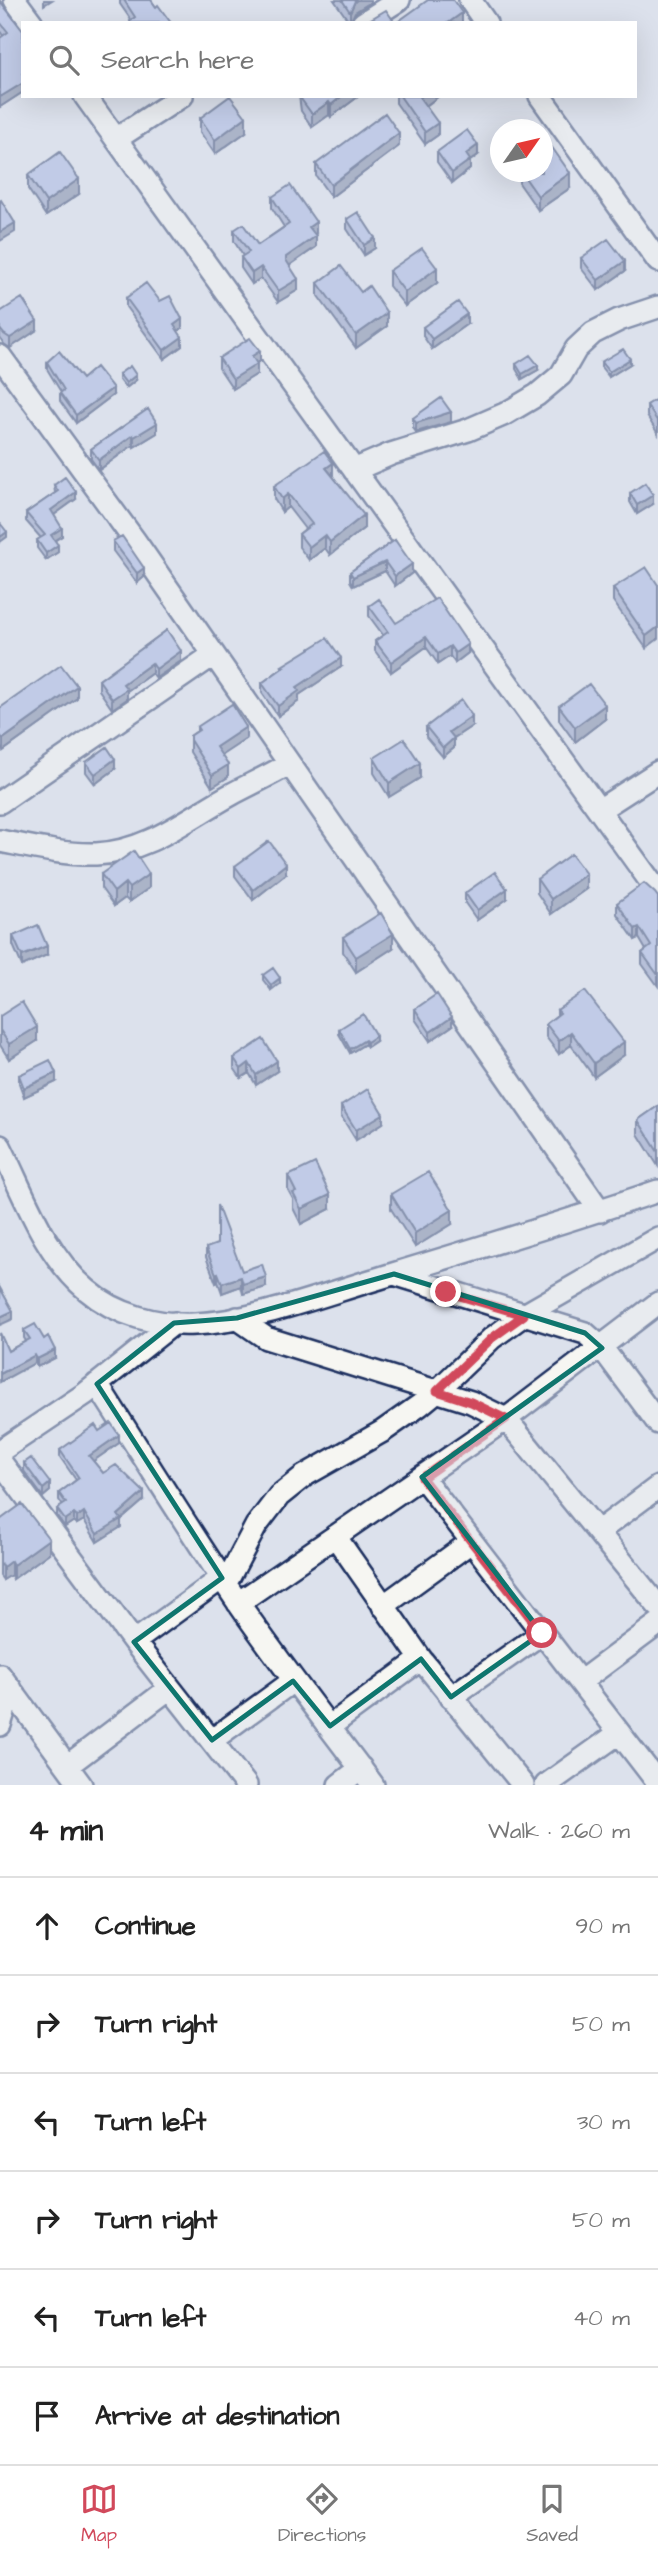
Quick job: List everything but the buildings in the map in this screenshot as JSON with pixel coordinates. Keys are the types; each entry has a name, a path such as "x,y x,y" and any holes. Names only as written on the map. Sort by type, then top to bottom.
{"street":[{"path":"15,0 31,21"},
{"path":"366,21 399,0"},
{"path":"470,0 485,21"},
{"path":"86,98 658,892"},
{"path":"116,139 179,98"},
{"path":"541,98 658,261"},
{"path":"354,470 391,454 468,430 505,414 537,395 561,375 576,349 593,333 619,320 658,307"},
{"path":"0,356 135,541 600,1211"},
{"path":"0,802 212,655"},
{"path":"0,841 73,854 117,852 168,832 233,793 265,779 289,764"},
{"path":"599,810 658,772"},
{"path":"0,1146 45,1237 65,1268 82,1285 120,1311 174,1323 196,1324 237,1318 394,1274 658,1191"},
{"path":"134,1642 224,1581 256,1526 279,1496 304,1476 383,1431 437,1391 492,1338 524,1315 658,1238"},
{"path":"394,1274 585,1334 602,1348 658,1423"},
{"path":"238,1603 506,1419 658,1303"},
{"path":"237,1318 267,1338 471,1402 506,1419 658,1606"},
{"path":"0,1451 97,1384 174,1323"},
{"path":"97,1384 238,1603 293,1681 367,1777 339,1785"},
{"path":"0,1461 134,1642 246,1785"},
{"path":"422,1478 658,1783"},
{"path":"599,1531 658,1487"},
{"path":"335,1536 421,1659 523,1785"},
{"path":"383,1606 471,1542"},
{"path":"580,1682 658,1624"},
{"path":"451,1697 542,1633"},
{"path":"330,1726 421,1659"},
{"path":"212,1740 293,1681"},
{"path":"0,1725 5,1682"},
{"path":"5,1682 81,1785"},
{"path":"67,1766 170,1688"},
{"path":"546,1785 619,1733"}],"highlighted area":[{"path":"394,1274 585,1333 602,1348 422,1477 542,1633 451,1697 421,1659 330,1726 293,1681 212,1740 134,1642 222,1578 97,1384 174,1323 237,1318"}],"route":[{"path":"446,1292 524,1315 492,1338 437,1391 471,1402 506,1419 422,1478 542,1633"}]}
